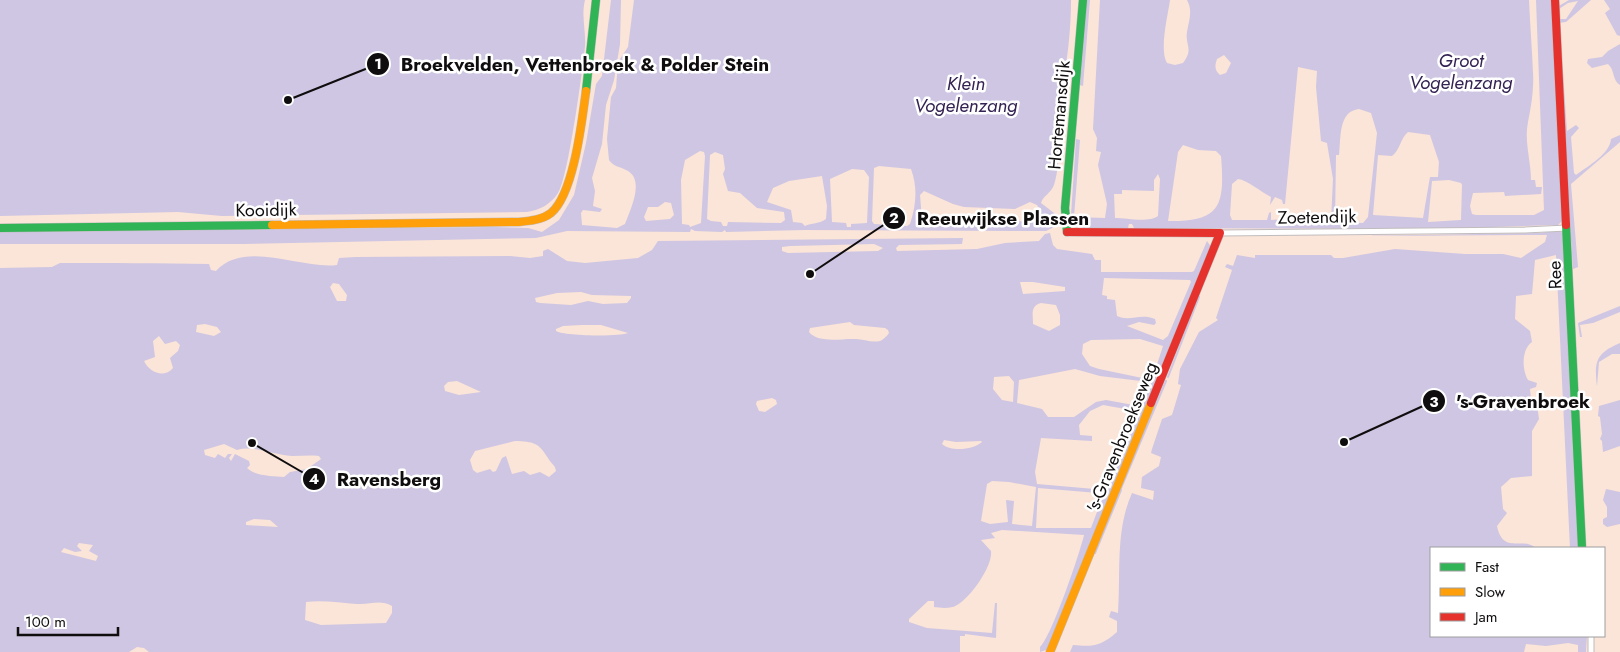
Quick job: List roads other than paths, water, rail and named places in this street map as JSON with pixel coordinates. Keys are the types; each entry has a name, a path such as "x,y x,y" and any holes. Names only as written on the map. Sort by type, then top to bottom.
{"street":[{"name":"Kooidijk","path":"0,228 532,221 552,212 562,200 568,185 581,123 596,0"},
{"name":"Hortemansdijk","path":"1066,224 1084,0"},
{"name":"Ree","path":"1555,0 1568,228 1582,547"},
{"name":"Zoetendijk","path":"1066,224 1220,233 1568,228"},
{"name":"'s-Gravenbroekseweg","path":"1050,652 1220,233"},
{"path":"1591,637 1591,652"}],"water":[{"path":"0,0 585,0 583,12 584,58 562,184 558,193 549,203 541,208 527,212 222,216 178,212 0,216"},
{"path":"611,0 621,0 620,44 614,80 606,105 602,144 592,178 595,191 593,206 602,209 600,212 583,210 581,213 582,225 617,228 625,224 633,203 636,187 632,174 609,160 607,139 611,97 616,88 618,62 628,47 634,0 1071,0 1068,47 1060,106 1057,174 1053,188 1043,198 1041,203 1058,216 1071,215 1076,139 1080,140 1074,217 1105,218 1107,204 1098,165 1101,152 1096,151 1097,138 1093,129 1100,0 1170,0 1164,50 1167,63 1175,65 1183,63 1189,50 1187,36 1190,12 1187,0 1529,0 1533,79 1527,144 1531,180 1535,180 1536,187 1542,187 1541,194 1505,196 1504,192 1473,193 1470,206 1472,214 1476,215 1534,215 1544,210 1536,0 1552,0 1563,220 1558,225 1558,230 1564,234 1573,454 1580,547 1570,547 1556,255 1535,260 1532,294 1516,296 1515,319 1530,331 1532,342 1524,355 1524,366 1528,380 1537,383 1536,387 1530,389 1531,399 1536,399 1539,419 1532,431 1532,476 1511,478 1501,487 1503,509 1507,513 1497,526 1500,535 1508,543 1525,544 1534,547 1430,547 1430,637 1587,637 1586,652 1578,652 1578,645 1568,643 1546,646 1526,644 1524,652 1070,652 1073,645 1086,646 1101,643 1117,632 1117,621 1109,617 1111,611 1118,613 1121,537 1127,507 1132,493 1153,500 1154,491 1141,488 1142,477 1159,466 1161,457 1151,453 1162,419 1172,415 1181,385 1178,384 1180,369 1199,332 1218,320 1216,318 1232,270 1225,267 1227,264 1233,266 1237,255 1255,258 1255,255 1331,255 1334,258 1343,258 1395,249 1465,254 1503,254 1521,258 1545,242 1547,235 1356,236 1540,233 1554,231 1553,225 1430,229 1134,228 1132,224 1129,224 1128,228 1087,229 1062,223 1046,231 805,230 726,232 725,230 722,232 695,231 691,229 690,232 567,231 536,238 243,244 0,244 0,232 493,227 528,228 542,232 559,220 574,195 586,143 596,84 602,76","holes":["1224,55 1231,63 1226,73 1220,75 1218,73 1216,67 1217,59","1298,67 1317,71 1316,87 1321,141 1327,143 1333,179 1331,221 1285,223 1285,219 1271,220 1271,212 1267,220 1232,220 1230,215 1232,184 1238,179 1271,197 1270,205 1275,197 1282,200 1283,204 1285,204","1359,109 1371,113 1377,133 1368,217 1363,223 1335,221 1336,155 1339,155 1342,127 1347,115","1408,132 1430,135 1439,162 1438,177 1430,177 1423,218 1373,215 1378,155 1392,156 1397,151","1183,145 1198,150 1216,151 1221,156 1222,173 1222,187 1216,207 1209,214 1199,218 1186,221 1168,221 1178,152","700,151 704,152 701,223 690,227 689,225 682,224 681,180 685,160","715,152 723,155 725,169 723,174 728,191 740,193 757,208 784,212 785,220 781,223 728,222 727,226 723,226 721,222 707,219 710,155","879,166 911,169 915,183 915,197 910,224 907,226 874,224 872,221 874,168","852,169 864,170 869,177 867,223 851,224 851,227 847,227 846,223 832,222 830,179","1158,174 1160,179 1158,216 1143,220 1115,218 1114,194 1122,194 1122,190 1154,191 1154,180","822,176 827,206 826,219 805,226 802,223 793,222 791,210 767,202 773,188 789,181","1449,180 1461,183 1461,220 1428,222 1432,181","924,191 964,207 1015,209 1030,202 1037,205 1040,210 1037,221 948,222 922,220 920,195","665,202 671,203 674,215 670,219 646,221 644,217 648,207 658,207"]},
{"path":"1087,0 1090,0 1083,86 1080,85"},
{"path":"1569,0 1591,0 1566,22 1558,23 1557,7","holes":["1578,1 1566,19 1560,19 1559,9 1568,3"]},
{"path":"1604,0 1620,0 1620,36 1617,35 1605,13 1610,9"},
{"path":"1620,44 1620,85 1617,83 1608,64 1592,68 1587,63 1588,59 1602,57"},
{"path":"1560,73 1563,73 1567,131 1576,125 1579,128 1571,137 1574,173 1576,175 1603,155 1611,139 1620,135 1620,142 1571,184 1578,267 1573,269"},
{"path":"1050,233 1053,245 1057,249 1092,254 1095,260 1101,260 1101,272 1192,272 1207,241 1211,247 1118,478 1114,482 1115,485 1049,649 1040,652 1040,647 1051,628 1065,594 1084,535 1002,530 991,533 995,538 981,540 991,551 991,557 985,573 968,596 957,605 949,608 934,607 934,601 928,601 909,619 909,622 927,628 992,633 995,603 997,603 996,638 965,634 965,636 960,636 960,652 149,652 144,648 137,647 129,652 0,652 0,268 52,267 60,263 209,264 211,270 216,271 228,262 242,257 258,256 308,264 337,265 339,258 356,257 510,256 530,258 543,256 543,251 548,249 567,261 585,263 638,258 652,250 658,241 963,238 962,244 899,245 896,248 897,251 977,249 1005,243 1039,241 1045,234","holes":["874,244 883,248 878,251 788,253 782,251 782,247 790,246","1104,278 1190,280 1191,282 1168,336 1163,340 1127,326 1139,322 1154,325 1156,323 1155,319 1150,317 1122,318 1117,316 1115,300 1107,299 1107,296 1102,295","1020,282 1065,287 1065,291 1023,294","333,283 339,284 347,295 346,301 337,301 330,287","581,292 592,295 631,296 627,303 603,304 588,301 571,305 536,302 535,298 557,293","1041,303 1056,305 1060,315 1060,325 1049,331 1033,324 1034,308 1037,304","850,322 854,325 885,328 889,333 880,341 819,338 809,332 810,328","205,324 217,327 221,332 214,336 196,332 197,325","601,325 628,333 592,335 569,334 556,331 556,329 563,326","159,336 165,344 176,341 180,345 178,351 170,358 173,368 169,371 161,374 157,373 146,365 144,361 155,357 153,341","1140,339 1163,346 1152,380 1090,366 1082,354 1083,344 1091,340","1075,369 1100,376 1149,382 1151,384 1142,404 1139,406 1106,400 1096,402 1074,417 1048,417 1042,409 1017,403 1019,380","1009,376 1014,382 1013,402 1002,400 993,389 994,377","457,381 481,392 459,395 445,391 444,386 448,382","772,398 776,400 777,404 765,412 759,411 756,404 757,401","1103,405 1137,411 1133,424 1135,426 1123,442 1117,464 1106,490 1037,484 1035,472 1041,438 1092,441 1092,436 1080,435 1079,425 1090,411","944,440 982,442 973,447 956,449 946,447 942,444","515,441 538,446 554,465 556,471 549,477 540,472 530,475 524,471 512,474 506,456 502,458 496,471 493,472 490,469 477,473 473,470 470,460 475,451","224,444 237,450 257,449 292,456 319,456 321,459 307,469 290,472 284,477 255,473 247,468 250,465 249,461 235,454 231,461 229,458 232,454 228,454 225,458 218,454 215,458 205,455 204,450","992,481 1009,482 1036,487 1032,526 1012,524 1014,501 1006,500 1008,522 990,524 981,521 987,484","1038,488 1098,493 1097,512 1091,528 1036,528","254,519 270,520 278,527 246,525 246,522","79,543 93,545 89,551 98,556 96,561 61,552 64,548 75,552 82,551 77,546","312,601 357,604 383,603 392,606 392,613 386,623 321,625 305,620 306,602"]},
{"path":"1620,306 1620,312 1593,323 1580,325 1582,337 1580,337 1578,323"},
{"path":"1620,343 1620,354 1612,354 1599,362 1597,386 1596,371 1598,359 1606,351"},
{"path":"1620,400 1620,446 1603,452 1600,439 1602,434 1600,417 1598,416 1599,406"},
{"path":"1606,489 1620,492 1620,524 1607,527 1603,524 1603,519 1607,517 1607,507 1603,500"}],"waterway":[{"path":"1168,377 1199,297"},
{"path":"1121,488 1166,381"},
{"path":"1095,553 1121,490"}],"place":[{"name":"Broekvelden, Vettenbroek & Polder Stein","path":"288,100"},
{"name":"Reeuwijkse Plassen","path":"810,274"},
{"name":"'s-Gravenbroek","path":"1344,442"},
{"name":"Ravensberg","path":"252,443"}],"water label":[{"name":"Groot Vogelenzang","path":"1461,71"},
{"name":"Klein Vogelenzang","path":"966,94"}]}
